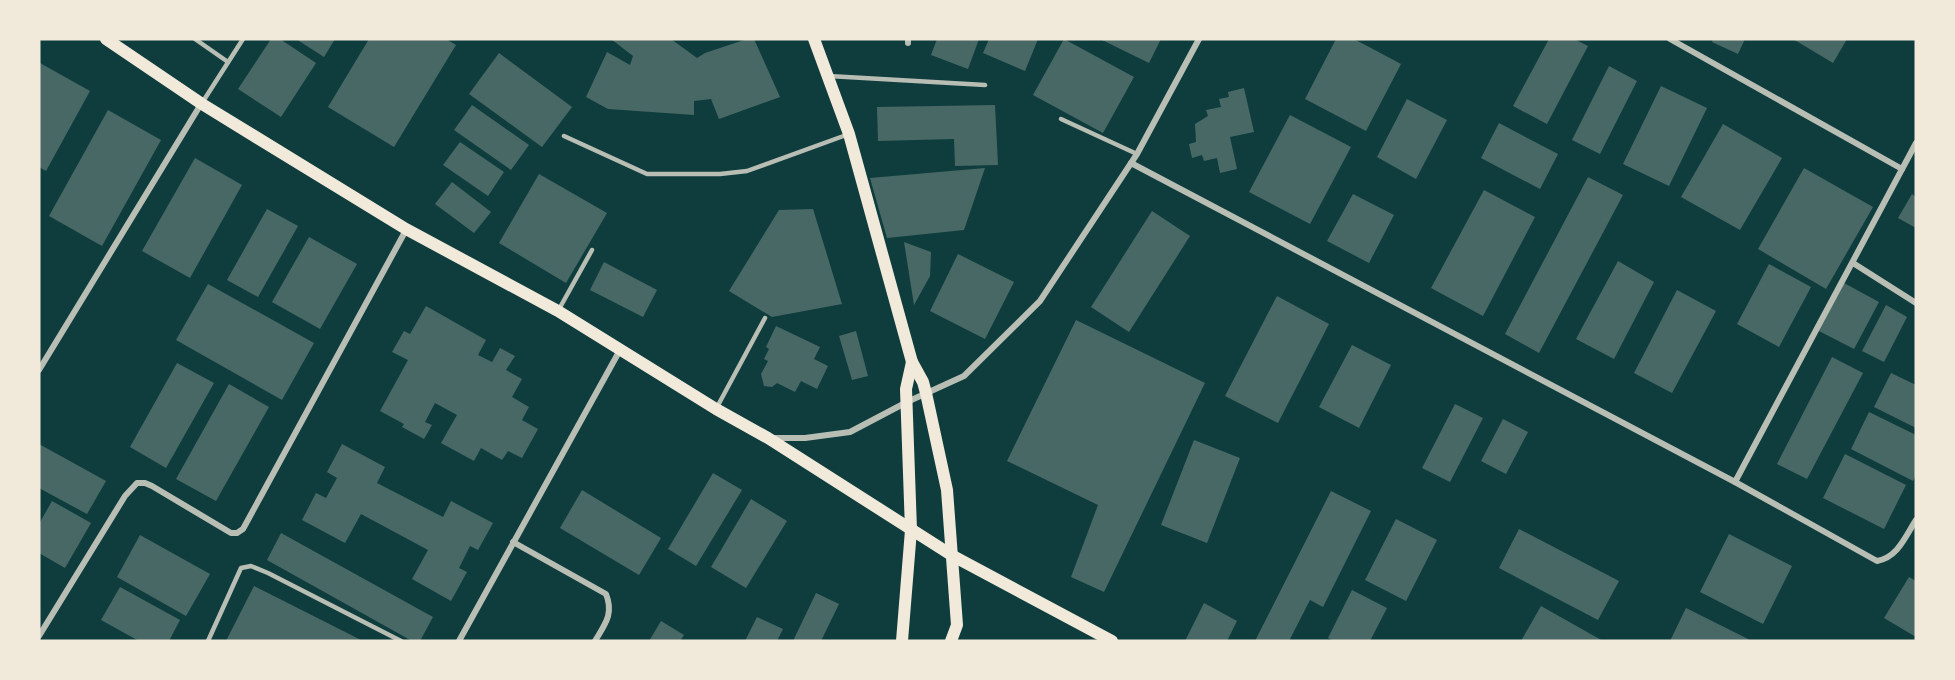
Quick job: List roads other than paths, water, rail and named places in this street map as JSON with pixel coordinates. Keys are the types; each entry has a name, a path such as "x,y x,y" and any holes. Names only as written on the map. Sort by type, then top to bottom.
{"main road":[{"path":"106,39 202,104 406,229 558,311 716,409 768,438 953,556 1112,641"},
{"path":"814,39 849,134 912,362 926,393 947,490 957,625 951,641"},
{"path":"902,641 910,530 906,389 912,362"}],"street":[{"path":"768,438 806,438 850,432 964,376 1040,301 1137,154 1199,39"},
{"path":"1670,39 1902,169"},
{"path":"39,370 202,104"},
{"path":"1735,482 1916,143"},
{"path":"1131,163 1735,482 1877,561 1887,559 1895,553 1916,520"},
{"path":"39,635 125,496 137,483 152,486 231,532 237,533 248,524 406,229"},
{"path":"1853,262 1916,303"},
{"path":"459,641 621,349"},
{"path":"513,542 606,594 611,606 595,641"}],"lane":[{"path":"195,39 228,62"},
{"path":"202,104 243,39"},
{"path":"827,76 985,85"},
{"path":"1061,119 1137,154"},
{"path":"564,136 646,174 720,174 747,171 849,134"},
{"path":"558,311 592,250"},
{"path":"716,409 765,318"},
{"path":"208,641 241,568 251,566 401,641"}]}
